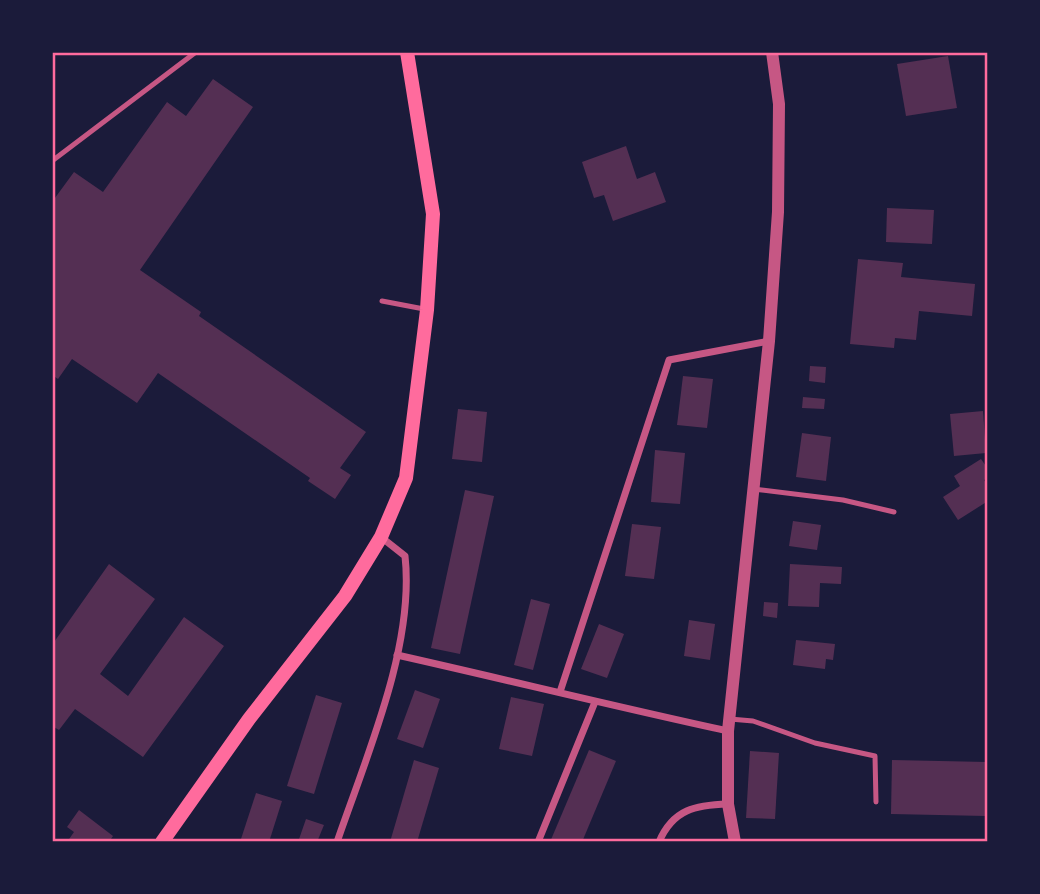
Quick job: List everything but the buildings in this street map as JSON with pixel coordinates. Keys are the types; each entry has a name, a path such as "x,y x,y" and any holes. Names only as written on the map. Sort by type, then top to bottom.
{"main road":[{"path":"162,842 248,719 345,596 381,537 406,478 427,310 433,214 407,52"}],"street":[{"path":"735,842 728,804 728,725 769,341 778,212 779,104 772,52"},
{"path":"560,692 669,360 769,341"},
{"path":"337,842 397,654 407,581 405,556 381,537"},
{"path":"397,654 596,702 728,725"},
{"path":"538,842 596,702"},
{"path":"659,842 672,821 681,813 701,805 728,804"}],"lane":[{"path":"52,161 196,52"},
{"path":"382,301 427,310"},
{"path":"753,489 843,500 894,512"},
{"path":"728,725 753,721 815,743 875,757 876,802"}]}
